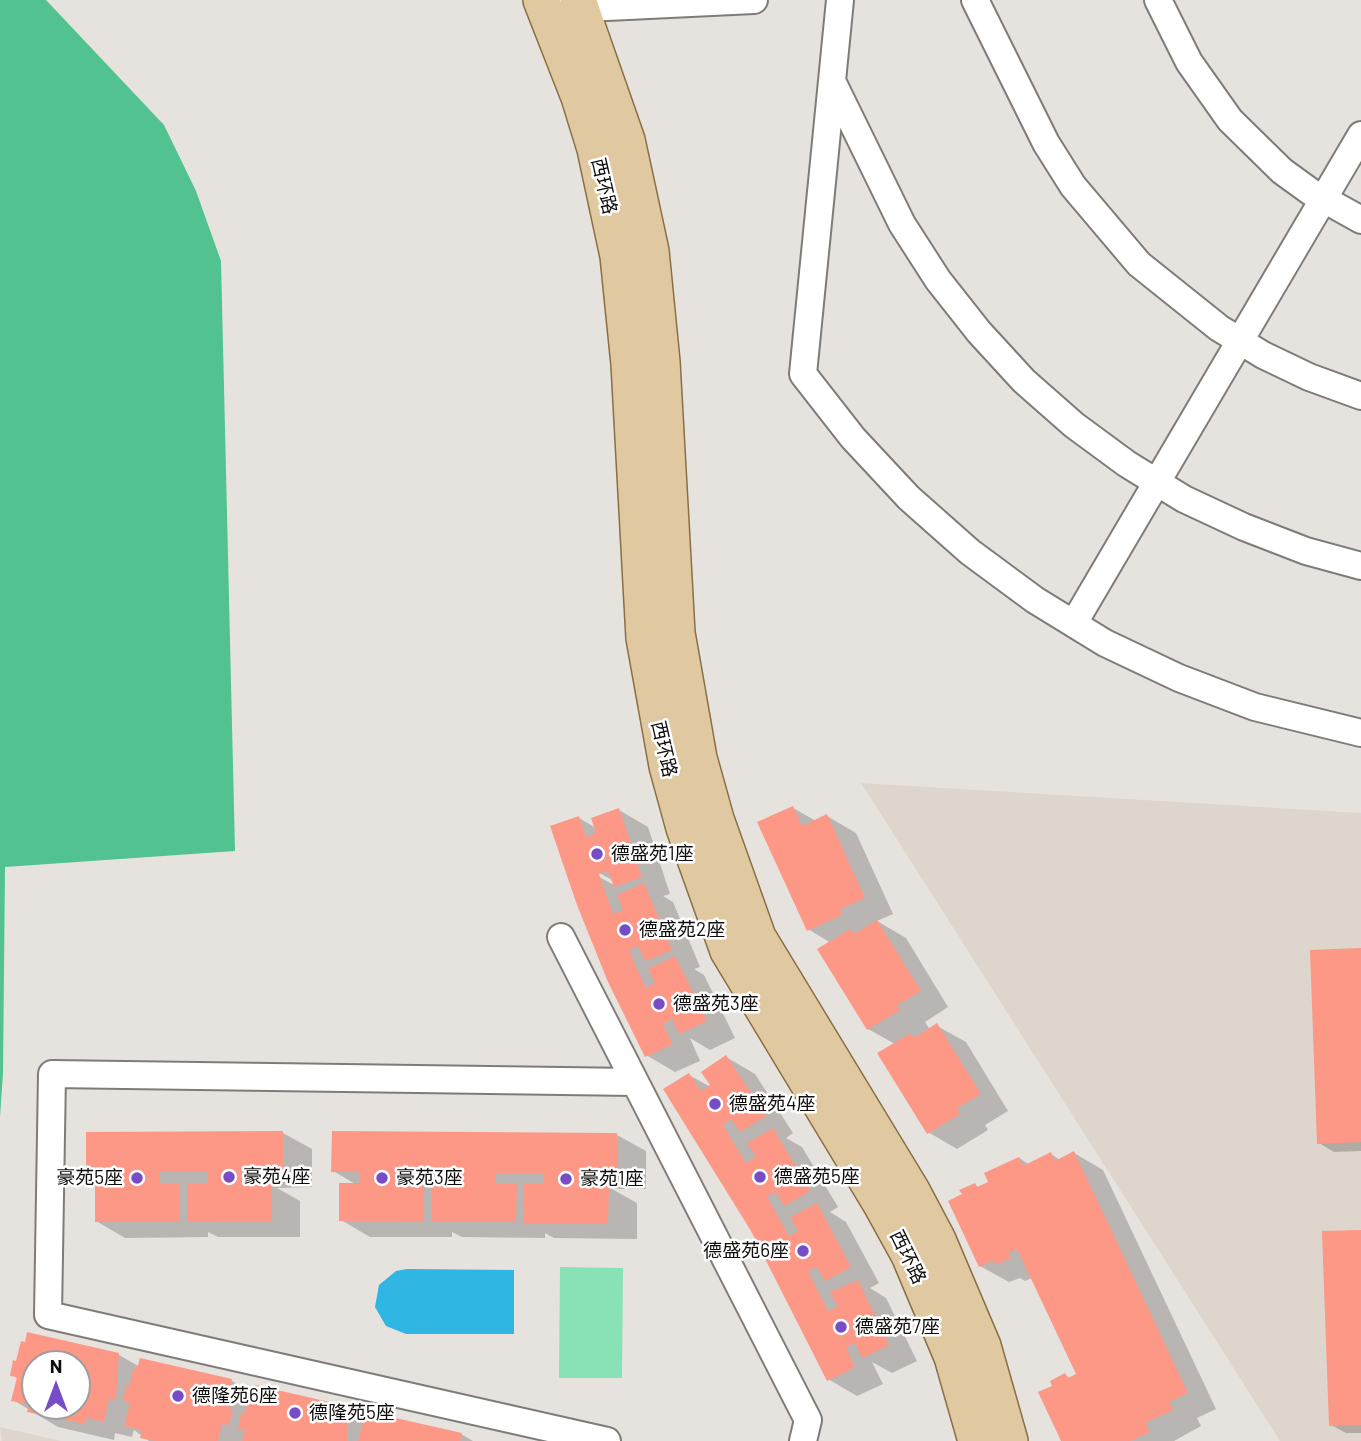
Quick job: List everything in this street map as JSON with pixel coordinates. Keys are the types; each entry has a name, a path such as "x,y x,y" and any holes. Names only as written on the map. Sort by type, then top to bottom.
{"main road":[{"name":"西环路","path":"562,4 618,256 629,364 644,638 667,766 684,828 729,951 883,1206 909,1255 952,1357 976,1441"},
{"name":"西环路","path":"562,4 627,141 651,251 662,362 677,634 697,746 716,819 758,937 911,1189 938,1240 983,1346 1010,1441"}],"street":[{"path":"562,4 754,0"},
{"path":"840,0 803,374 853,438 909,498 970,552 1035,600 1179,678 1255,707 1361,733"},
{"path":"975,0 1046,143 1105,227 1139,264 1178,298 1240,341 1309,377 1361,396"},
{"path":"1157,0 1189,62 1230,120 1282,170 1323,199 1361,220"},
{"path":"832,80 902,224 938,280 978,332 1024,381 1074,425 1157,482 1244,527 1306,551 1361,566"},
{"path":"1074,623 1361,135"},
{"path":"561,937 808,1420 803,1441"},
{"path":"607,1441 48,1315 52,1074 635,1082"}],"shaded area":[{"path":"861,783 1361,813 1361,1441 1280,1441"},
{"path":"0,1427 61,1441 2,1441"}],"green space":[{"path":"0,0 46,0 164,125 196,191 221,261 235,851 5,867 3,1073 0,1117"},
{"path":"560,1267 623,1268 622,1378 559,1378"}],"water":[{"path":"514,1270 514,1334 406,1334 386,1326 375,1307 379,1285 396,1271"}],"building":[{"path":"793,806 802,826 827,814 865,898 840,909 842,915 807,931 757,822"},
{"path":"619,808 642,877 614,887 608,871 599,874 613,914 623,910 617,895 644,883 672,950 645,961 638,946 629,950 637,969 646,988 655,983 648,969 675,956 707,1021 679,1034 672,1019 663,1024 673,1044 645,1057 608,982 577,905 550,826 579,816 586,837 596,833 591,818"},
{"path":"877,920 921,991 897,1005 900,1010 867,1030 817,949 850,929 854,934"},
{"path":"1361,948 1361,1142 1317,1144 1310,950"},
{"path":"937,1023 981,1094 957,1108 960,1114 927,1134 877,1053 911,1033 914,1038"},
{"path":"726,1055 766,1116 740,1132 731,1119 723,1125 746,1163 756,1157 747,1143 773,1128 810,1191 784,1206 776,1192 767,1197 789,1236 798,1231 790,1217 817,1203 851,1267 825,1281 817,1267 808,1271 828,1311 838,1307 830,1292 858,1280 889,1345 862,1358 855,1343 846,1347 855,1367 827,1381 751,1231 663,1089 689,1073 701,1091 710,1085 701,1072"},
{"path":"283,1131 283,1172 251,1172 251,1183 272,1183 272,1221 187,1222 187,1183 208,1183 208,1172 159,1172 159,1183 179,1183 180,1222 95,1222 95,1184 115,1184 115,1172 86,1172 86,1132"},
{"path":"332,1131 617,1133 617,1174 588,1173 588,1185 609,1185 608,1223 524,1223 524,1184 544,1184 544,1173 496,1173 496,1184 517,1184 516,1222 431,1222 432,1184 452,1184 452,1172 404,1172 404,1183 424,1183 424,1222 339,1221 339,1183 360,1183 360,1172 331,1172"},
{"path":"1074,1151 1188,1393 1169,1402 1173,1410 1145,1423 1150,1432 1130,1441 1061,1441 1038,1392 1052,1386 1050,1381 1065,1373 1068,1378 1076,1374 1017,1249 1008,1253 1011,1258 995,1265 993,1260 979,1267 948,1201 962,1194 959,1190 975,1183 977,1187 988,1182 984,1173 1019,1157 1023,1166 1051,1152 1055,1161"},
{"path":"1361,1230 1361,1425 1329,1426 1322,1231"},
{"path":"27,1332 119,1353 116,1400 109,1398 104,1422 91,1419 91,1350 21,1350 21,1403 11,1401 17,1377 10,1376 21,1341 25,1342"},
{"name":"德隆苑6座","path":"140,1358 232,1379 230,1389 234,1390 229,1409 233,1410 229,1425 222,1424 218,1441 155,1441 140,1438 142,1430 124,1426 130,1403 123,1401 126,1386 129,1387 134,1367 137,1368"},
{"name":"德隆苑5座","path":"255,1385 347,1406 347,1441 242,1441 245,1430 238,1429 241,1413 245,1413 249,1394 253,1395"},
{"path":"369,1412 462,1433 460,1441 358,1441 363,1421 367,1422"},
{"path":"66,1420 86,1420 85,1424"}],"place":[{"name":"德盛苑1座","path":"597,854"},
{"name":"德盛苑2座","path":"625,930"},
{"name":"德盛苑3座","path":"659,1004"},
{"name":"德盛苑4座","path":"715,1104"},
{"name":"豪苑4座","path":"229,1177"},
{"name":"德盛苑5座","path":"760,1177"},
{"name":"豪苑5座","path":"137,1178"},
{"name":"豪苑3座","path":"382,1178"},
{"name":"豪苑1座","path":"566,1179"},
{"name":"德盛苑6座","path":"803,1251"},
{"name":"德盛苑7座","path":"841,1327"},
{"name":"德隆苑6座","path":"178,1396"},
{"name":"德隆苑5座","path":"295,1413"}]}
